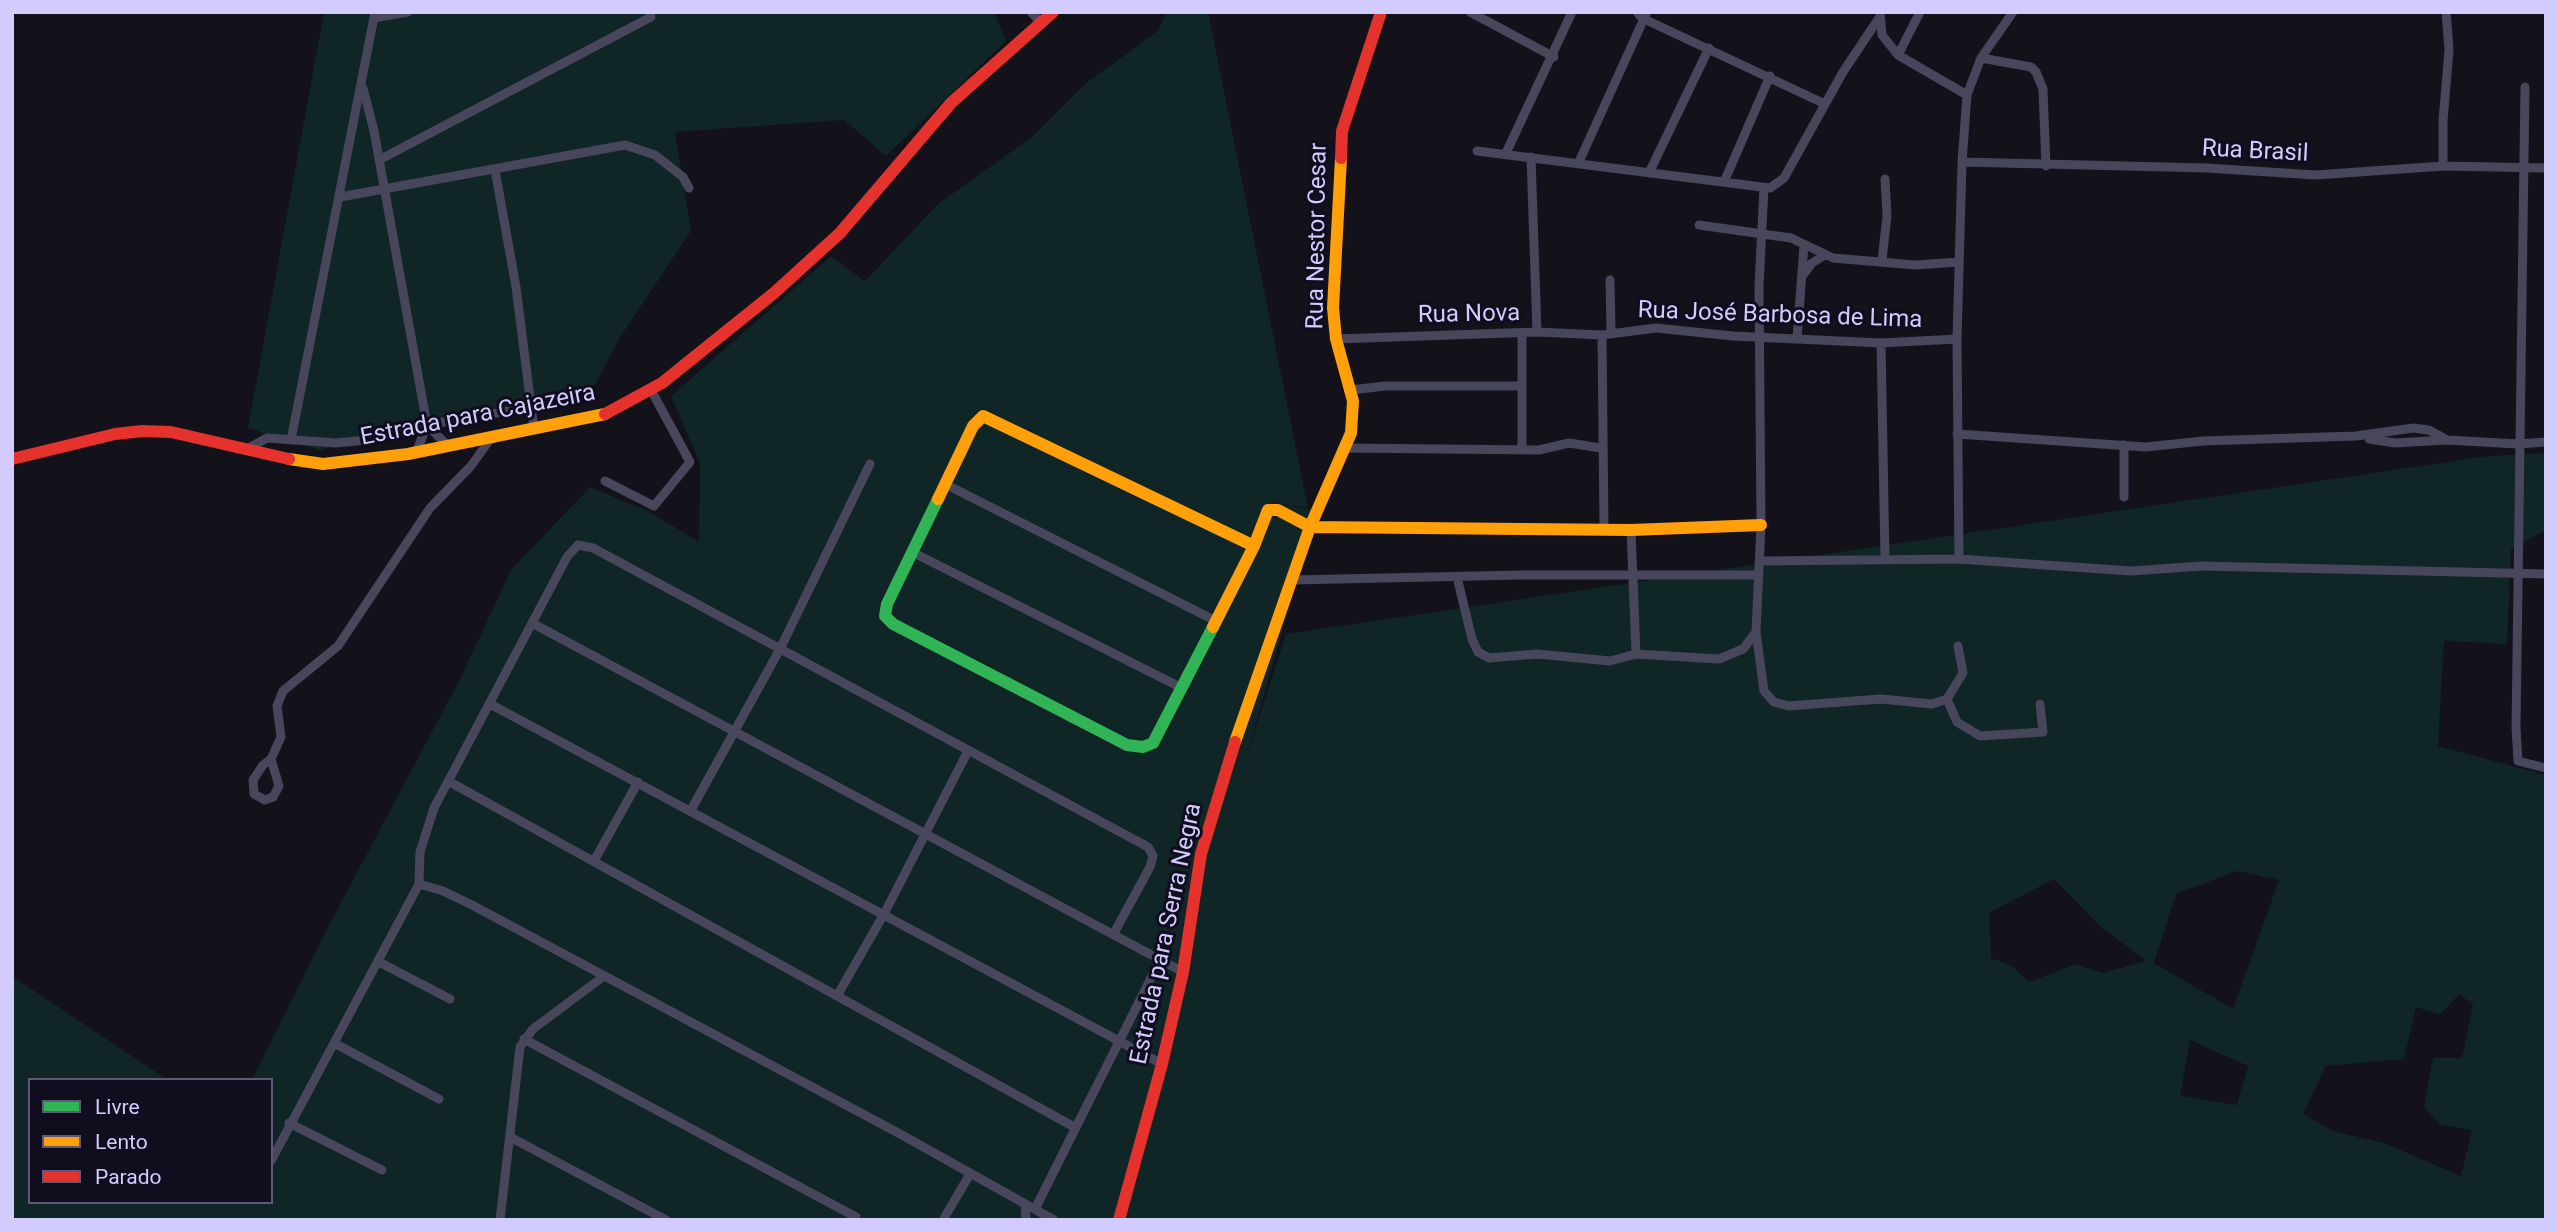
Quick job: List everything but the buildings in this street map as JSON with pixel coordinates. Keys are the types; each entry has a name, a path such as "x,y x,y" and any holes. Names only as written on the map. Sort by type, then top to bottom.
{"street":[{"path":"292,440 363,85 374,15 408,12"},
{"path":"1031,12 1041,23"},
{"name":"Estrada para Cajazeira","path":"12,459 115,434 142,431 171,432 323,464 416,453 605,414 651,390 741,323 813,257 876,193 951,103 1053,12"},
{"name":"Rua Nestor Cesar","path":"1292,580 1310,527 1345,448 1353,419 1350,390 1336,339 1334,272 1343,120 1381,12"},
{"path":"1470,12 1554,57"},
{"path":"1506,153 1554,57 1572,12"},
{"path":"1898,55 1920,12"},
{"path":"1959,559 1957,340 1962,162 1967,95 1982,58 2013,12"},
{"path":"2443,166 2443,121 2449,50 2446,12"},
{"path":"1578,163 1642,14 1825,104"},
{"path":"1879,14 1882,35 1898,55 1967,95"},
{"path":"1477,151 1764,188 1776,186 1784,178 1879,14"},
{"path":"379,160 651,16"},
{"path":"1648,173 1709,48"},
{"path":"1982,58 2031,67 2036,72 2043,89 2046,166"},
{"path":"1724,182 1770,76"},
{"path":"363,85 427,425 416,453"},
{"path":"2525,87 2516,707 2518,761 2546,768"},
{"path":"340,197 625,145 655,155 682,177 689,188"},
{"path":"1531,157 1537,332"},
{"name":"Rua Brasil","path":"1962,162 2207,168 2316,174 2443,166 2546,168"},
{"path":"495,170 516,287 534,429"},
{"path":"1882,260 1887,216 1885,179"},
{"path":"1764,188 1759,336 1761,525 1756,632 1764,691 1769,698 1781,705 1881,699 1933,704 1947,699 1963,673 1958,646"},
{"path":"1699,225 1791,238 1825,256 1923,265 1959,262"},
{"path":"1797,339 1804,245"},
{"path":"1803,275 1812,263 1825,256"},
{"path":"1604,529 1601,448 1610,281"},
{"name":"Rua José Barbosa de Lima","path":"1607,334 1681,329 1733,336 1881,343 1957,340"},
{"name":"Rua Nova","path":"1336,339 1537,332 1607,334"},
{"path":"1522,334 1522,449"},
{"path":"1881,343 1885,558"},
{"path":"1350,390 1385,386 1521,386"},
{"path":"604,481 654,506 690,462 651,390"},
{"path":"247,449 267,438 336,443 366,440 427,425 532,407"},
{"path":"1254,546 983,416 973,426 947,485 884,610 887,620 1127,745 1143,747 1153,743 1254,546 1268,510 1278,510 1310,527 1631,530 1761,525"},
{"path":"427,425 448,446"},
{"path":"1957,434 2124,445 2356,436 2421,428 2447,440"},
{"path":"2356,436 2395,443 2447,440 2518,444 2546,442"},
{"path":"271,759 281,737 277,706 283,691 338,646 430,508 471,466 491,438"},
{"path":"1345,448 1539,450 1569,443 1601,448"},
{"path":"2124,445 2124,497"},
{"path":"691,810 780,649 870,464"},
{"path":"947,485 1214,620"},
{"path":"1631,530 1636,654"},
{"path":"273,1157 419,884 420,852 424,837 449,781 567,557 573,548 583,544 1152,851 1150,867 1114,933"},
{"path":"912,552 1180,687"},
{"path":"1760,561 1959,559 2131,571 2202,566 2546,574"},
{"path":"1292,580 1632,574 1758,575"},
{"path":"1457,577 1472,639 1482,655 1497,659 1537,654 1610,661 1636,654 1728,657 1743,649 1756,632"},
{"name":"Estrada para Serra Negra","path":"1119,1220 1162,1064 1183,972 1201,854 1217,793 1292,580"},
{"path":"532,623 927,832 1183,972"},
{"path":"1947,699 1957,722 1980,736 2043,732 2040,704"},
{"path":"490,704 1162,1064"},
{"path":"837,996 884,914 968,751"},
{"path":"449,781 1076,1128"},
{"path":"594,861 638,782"},
{"path":"419,884 458,898 1054,1220"},
{"path":"1035,1209 1160,960"},
{"path":"379,962 450,999"},
{"path":"500,1220 518,1056 524,1039 533,1029 604,976"},
{"path":"524,1039 856,1217"},
{"path":"334,1042 439,1099"},
{"path":"289,1123 382,1170"},
{"path":"510,1137 666,1220"},
{"path":"943,1220 970,1174"},
{"path":"1025,1204 1026,1220"}],"green space":[{"path":"324,12 994,12 1006,41 886,156 844,120 675,132 691,231 619,339 595,385 319,450 248,428"},
{"path":"1167,12 1208,12 1308,508 1257,500 1317,511 1246,758 1286,634 2488,456 2546,453 2546,530 2511,549 2507,644 2444,641 2438,746 2546,775 2546,1220 12,1220 12,976 165,1078 28,1078 28,1204 273,1204 273,1078 253,1078 327,929 460,679 511,570 590,487 648,511 699,542 700,464 671,396 831,256 865,281 938,204 1032,137 1086,83 1158,31","holes":["2237,871 2279,880 2233,1009 2154,963 2176,894","2054,879 2102,928 2146,961 2102,973 2076,964 2029,982 2012,966 1991,958 1989,913","2459,994 2473,1005 2462,1058 2433,1058 2424,1107 2439,1124 2472,1130 2461,1176 2384,1143 2333,1131 2303,1114 2326,1066 2404,1059 2416,1007 2440,1015","2190,1040 2248,1066 2237,1105 2180,1096"]}],"traffic: fast":[{"path":"938,499 887,604 885,616 893,624 1127,745 1143,747 1153,743 1213,627"}],"traffic: slow":[{"path":"1235,742 1310,527 1351,433 1353,401 1336,339 1333,308 1341,158"},
{"path":"289,459 323,464 408,454 605,414"},
{"path":"938,499 973,426 983,416 1254,546"},
{"path":"1213,627 1254,546 1268,510 1278,510 1310,527 1631,530 1761,525"}],"traffic: jam":[{"path":"605,414 662,383 774,293 840,233 951,103 1053,12"},
{"path":"1341,158 1342,131 1381,12"},
{"path":"12,459 115,434 142,431 171,432 289,459"},
{"path":"1119,1220 1162,1064 1183,972 1201,854 1235,742"}]}
